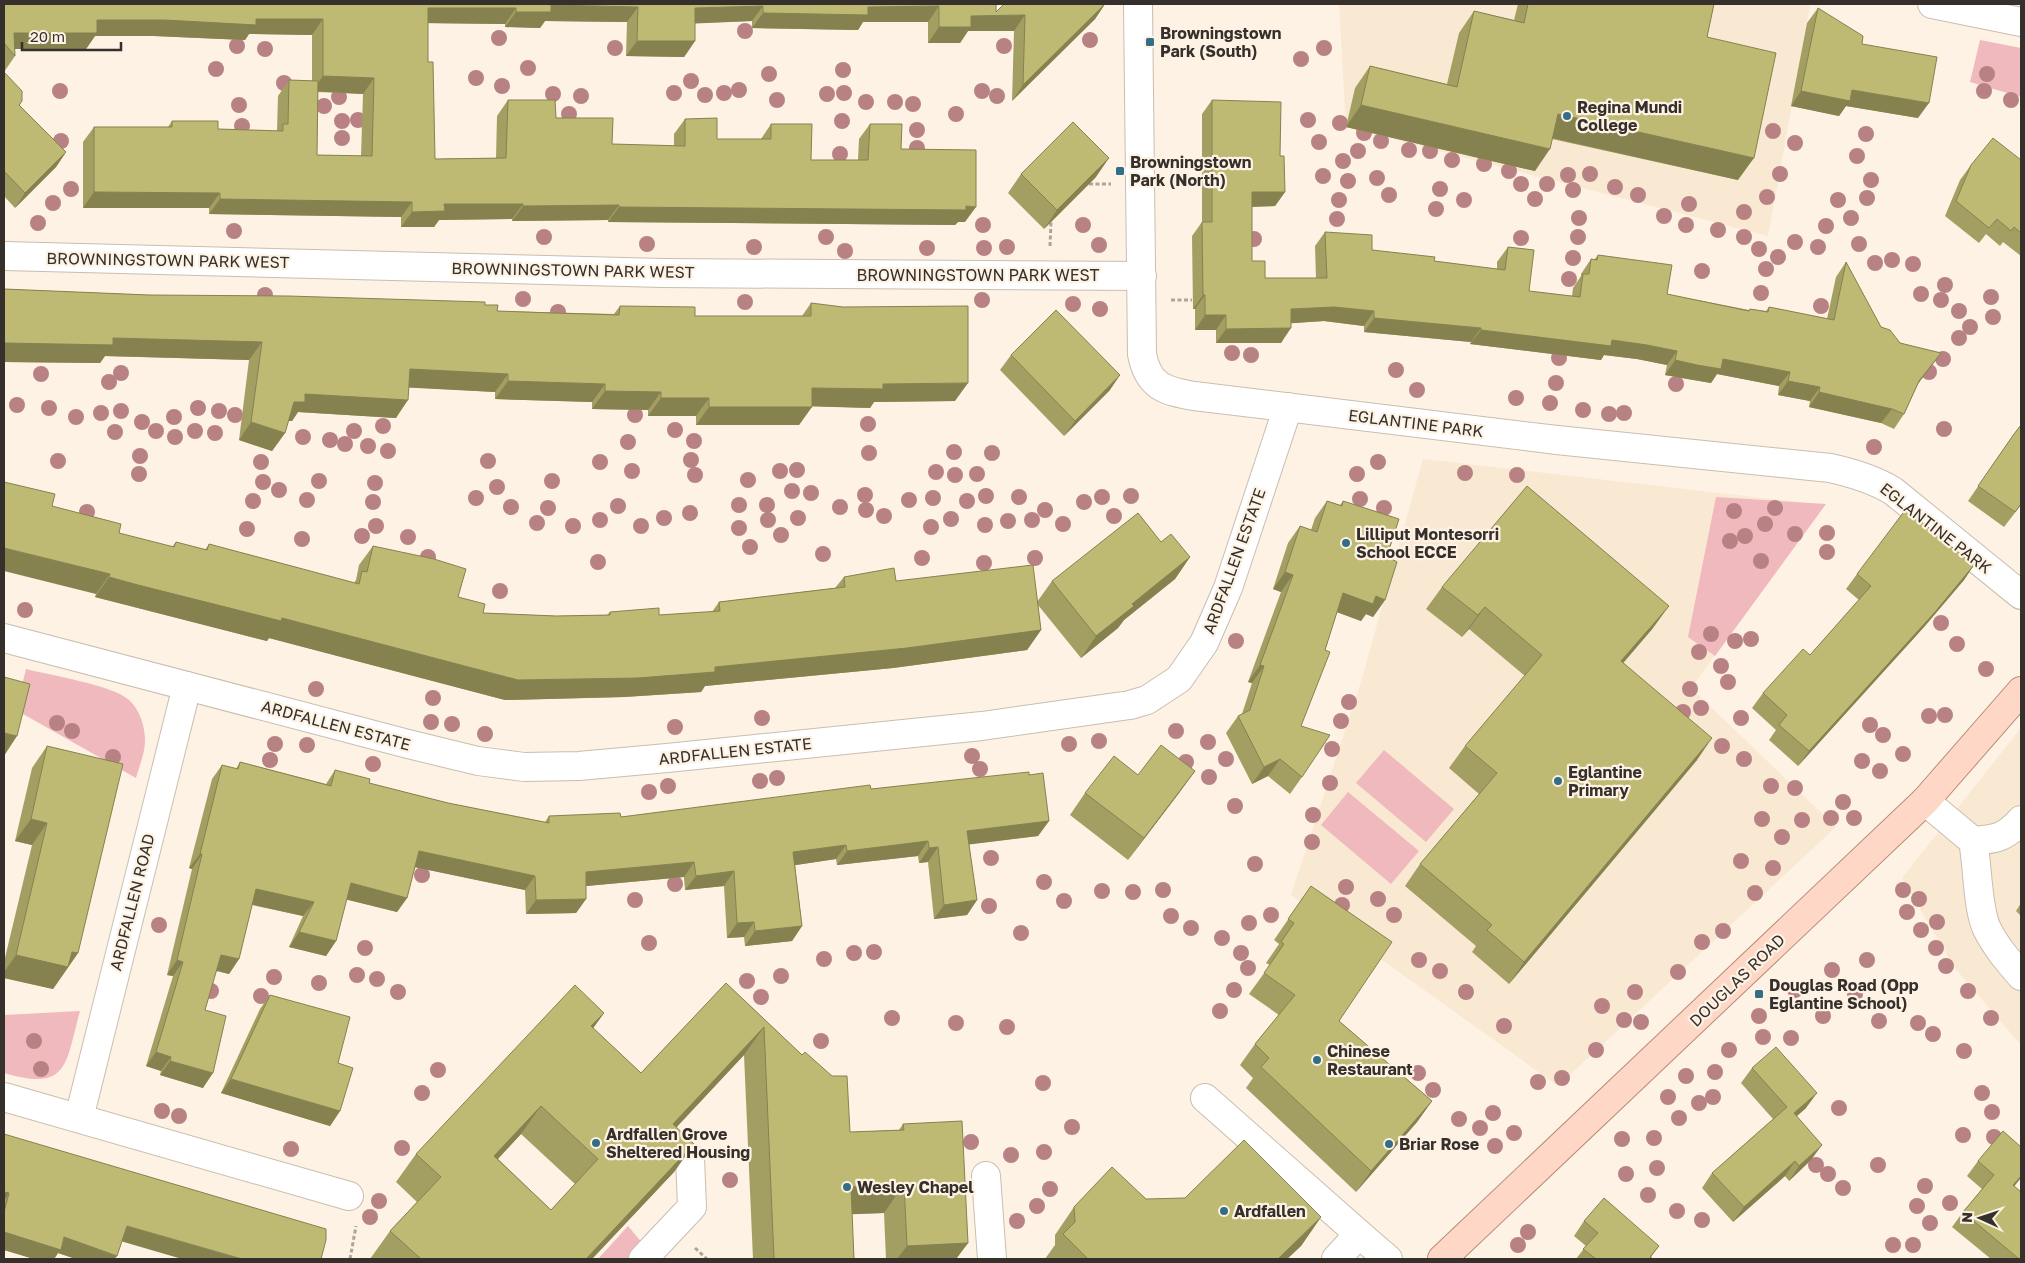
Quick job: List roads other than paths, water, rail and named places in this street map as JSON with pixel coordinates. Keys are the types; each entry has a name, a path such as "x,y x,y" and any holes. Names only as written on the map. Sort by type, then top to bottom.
{"main road":[{"name":"DOUGLAS ROAD","path":"1442,1259 1925,801 2021,691"}],"street":[{"name":"EGLANTINE PARK","path":"1138,4 1142,354 1146,372 1158,385 1179,394 1557,440 1830,468 1849,472 1869,478 1893,491 2021,594"},
{"path":"1932,4 2021,22"},
{"name":"BROWNINGSTOWN PARK WEST","path":"4,256 663,273 1142,276"},
{"name":"ARDFALLEN ESTATE","path":"4,638 428,749 478,760 533,767 579,766 668,758 982,726 1130,705 1147,700 1179,679 1204,643 1228,588 1288,407"},
{"name":"ARDFALLEN ROAD","path":"79,1118 187,686"},
{"path":"1925,801 1973,841 1982,914 1987,928 2002,954 2021,976"},
{"path":"1973,841 1995,839 2010,833 2021,820"},
{"path":"4,1097 349,1196"},
{"path":"1205,1098 1388,1259"},
{"path":"643,1259 692,1207 690,1158"},
{"path":"986,1176 992,1259"},
{"path":"1336,1259 1359,1234"}],"place":[{"name":"Browningstown Park (South)","path":"1150,42"},
{"name":"Regina Mundi College","path":"1567,116"},
{"name":"Browningstown Park (North)","path":"1120,171"},
{"name":"Lilliput Montesorri School ECCE","path":"1346,543"},
{"name":"Eglantine Primary","path":"1558,781"},
{"name":"Douglas Road (Opp Eglantine School)","path":"1759,994"},
{"name":"Chinese Restaurant","path":"1317,1060"},
{"name":"Ardfallen Grove Sheltered Housing","path":"596,1143"},
{"name":"Briar Rose","path":"1389,1144"},
{"name":"Wesley Chapel","path":"847,1187"},
{"name":"Ardfallen","path":"1224,1211"}]}
